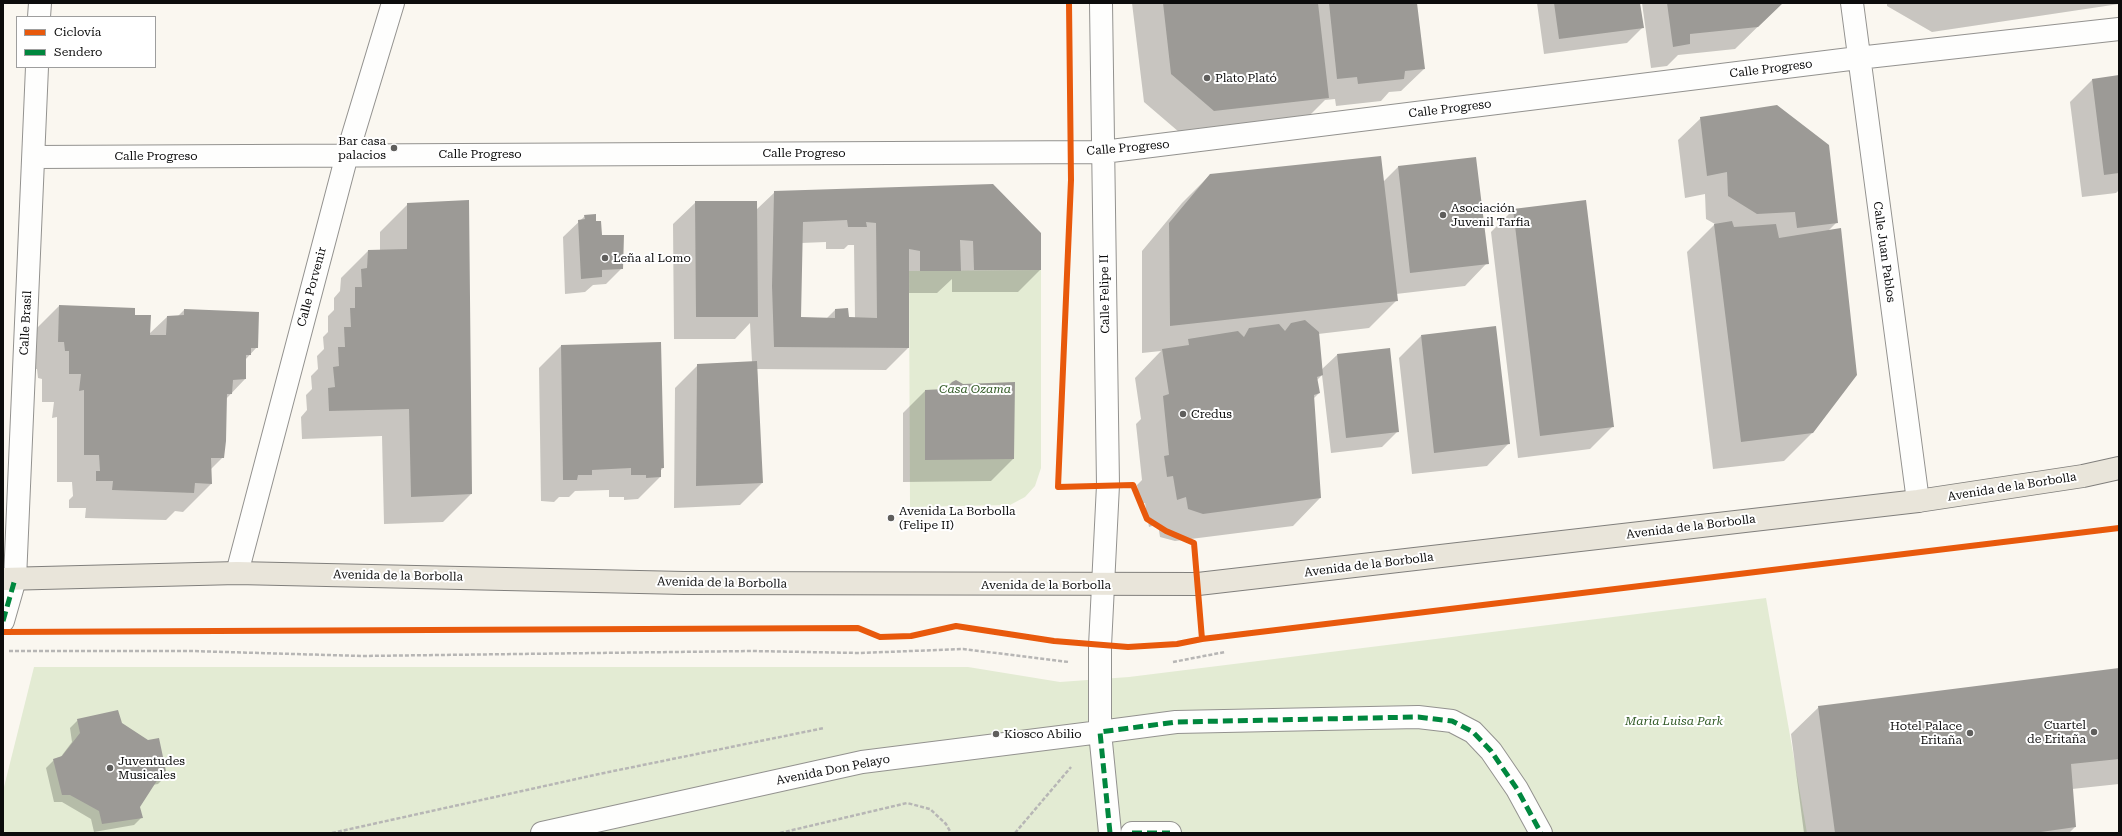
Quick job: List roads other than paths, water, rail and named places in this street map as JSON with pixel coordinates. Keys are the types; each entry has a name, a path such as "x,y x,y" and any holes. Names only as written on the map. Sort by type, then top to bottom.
{"main road":[{"name":"Avenida de la Borbolla","path":"9,579 237,573 684,583 1198,584 1918,501 2083,476 2119,468"},
{"name":"Avenida de la Borbolla","path":"2083,476 2119,479"}],"street":[{"path":"39,16 40,3"},
{"name":"Calle Porvenir","path":"237,573 347,155 393,3"},
{"name":"Calle Felipe II","path":"1100,732 1100,679 1108,485 1101,3"},
{"name":"Calle Juan Pablos","path":"1852,3 1858,58 1918,501"},
{"name":"Calle Progreso","path":"34,157 1103,152 1858,58 2119,29"},
{"name":"Calle Brasil","path":"3,621 9,579 38,68"},
{"name":"Avenida Don Pelayo","path":"542,833 862,762 1176,722 1418,717 1452,721 1473,732 1491,751 1517,789 1541,833"},
{"path":"1100,732 1110,833"},
{"path":"1132,833 1170,833"}],"place":[{"name":"Plato Plató","path":"1207,78"},
{"name":"Bar casa palacios","path":"394,148"},
{"name":"Asociación Juvenil Tarfia","path":"1443,215"},
{"name":"Leña al Lomo","path":"605,258"},
{"name":"Credus","path":"1183,414"},
{"name":"Avenida La Borbolla (Felipe II)","path":"891,518"},
{"name":"Cuartel de Eritaña","path":"2094,732"},
{"name":"Hotel Palace Eritaña","path":"1970,733"},
{"name":"Kiosco Abilio","path":"996,734"},
{"name":"Juventudes Musicales","path":"110,768"}],"park label":[{"name":"Casa Ozama","path":"975,389"},
{"name":"Maria Luisa Park","path":"1674,721"}]}
